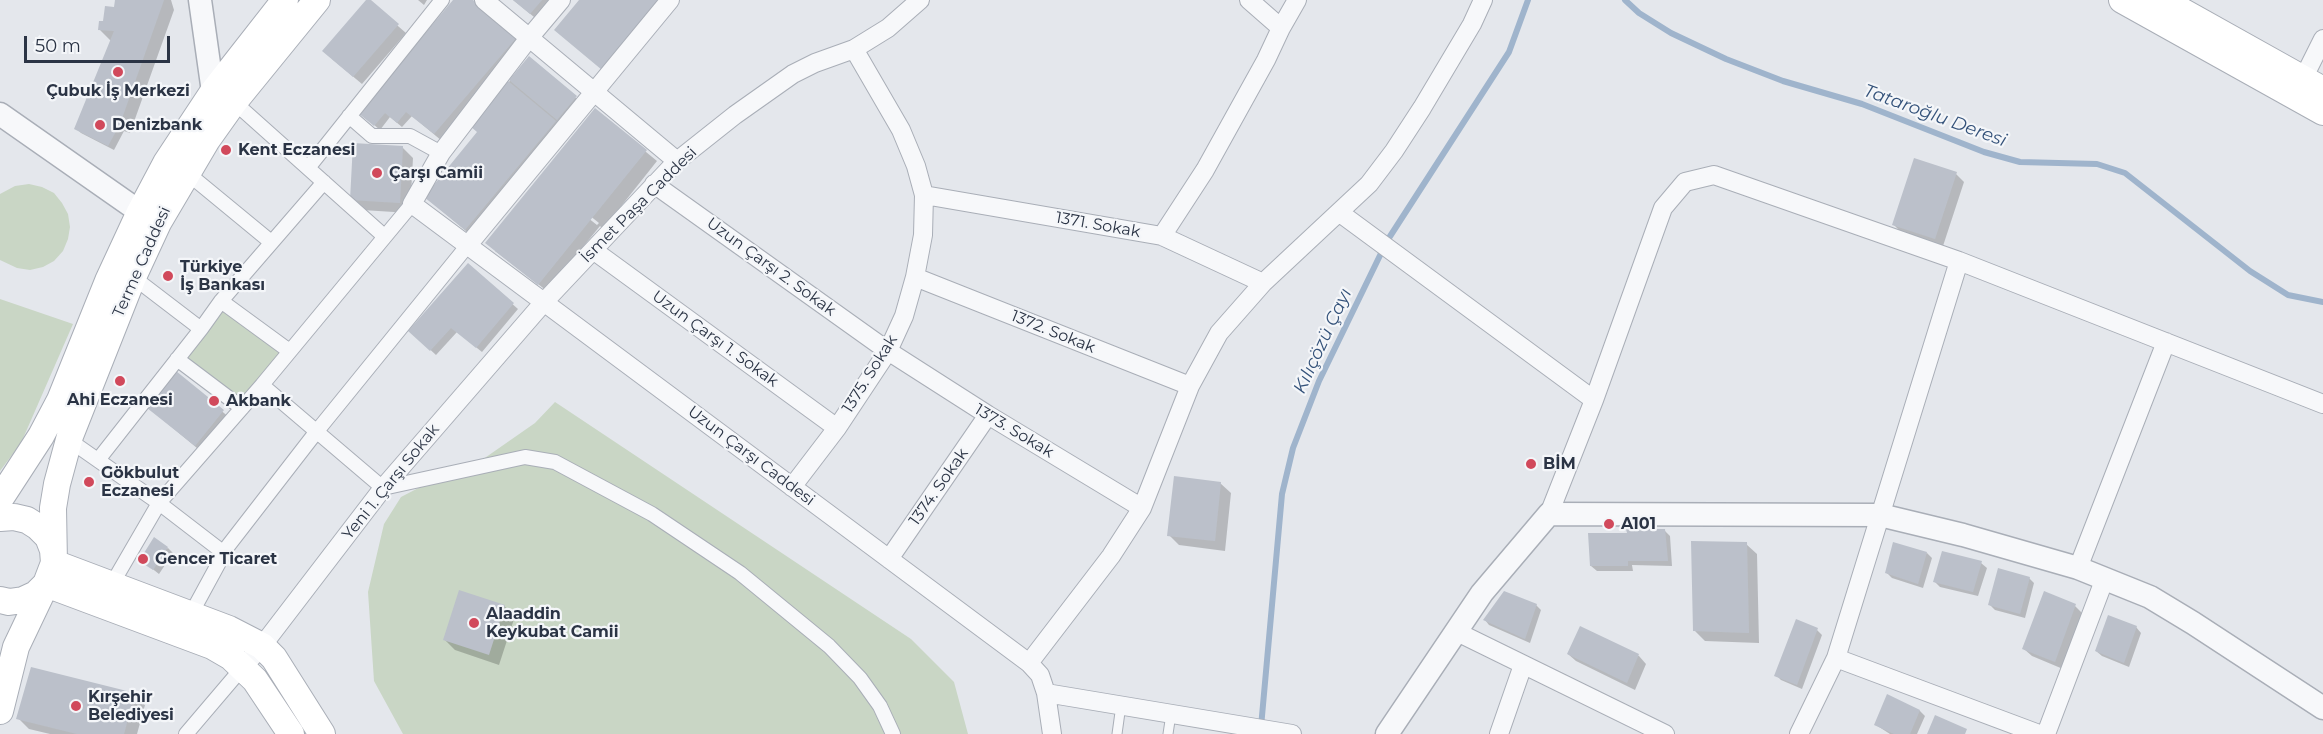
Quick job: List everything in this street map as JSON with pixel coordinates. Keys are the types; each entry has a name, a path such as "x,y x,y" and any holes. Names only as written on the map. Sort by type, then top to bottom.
{"main road":[{"name":"Terme Caddesi","path":"50,574 53,508 69,440 133,277 223,97 285,0"},
{"name":"Terme Caddesi","path":"0,499 41,436 60,400 108,281 166,163 223,97 317,0"},
{"path":"2122,0 2323,112"},
{"path":"2162,0 2313,84"},
{"path":"0,518 14,517 27,520 48,537 53,550 50,574 16,647 0,711"},
{"path":"50,574 112,584 229,629 262,646 274,658 322,734"},
{"path":"0,600 9,602 23,600 36,594 50,574"},
{"path":"50,574 212,646 243,667 255,680 291,734"}],"street":[{"path":"200,0 223,97 308,168 384,236"},
{"path":"308,168 442,0"},
{"path":"484,0 677,160"},
{"path":"112,584 159,502 262,385 288,350 411,204 441,153 561,0"},
{"path":"191,614 224,553 317,431 670,0"},
{"path":"1249,0 1281,28"},
{"path":"1162,236 1204,170 1297,0"},
{"path":"1029,663 1111,556 1142,508 1190,386 1219,333 1263,283 1369,184 1394,151 1472,24 1483,0"},
{"name":"İsmet Paşa Caddesi","path":"544,302 677,160 793,74 815,63 854,50 888,28 915,1"},
{"path":"2313,84 2323,39"},
{"name":"1375. Sokak","path":"792,487 837,428 888,351 904,316 915,277 923,235 924,195 916,166 901,130 854,50"},
{"path":"0,114 140,212"},
{"path":"349,116 372,136 410,136 441,153"},
{"path":"186,172 271,242"},
{"path":"1387,734 1482,593 1549,514 1594,400 1663,208 1685,182 1714,175 1959,261 2323,404"},
{"path":"98,460 221,301 324,182"},
{"name":"Uzun Çarşı 2. Sokak","path":"654,184 888,351"},
{"name":"1371. Sokak","path":"924,195 1162,236 1263,283"},
{"name":"Uzun Çarşı Caddesi","path":"411,204 1029,663 1040,675 1046,693 1052,734"},
{"path":"1340,213 1594,400"},
{"name":"Uzun Çarşı 1. Sokak","path":"593,250 837,428"},
{"path":"1799,734 1836,658 1959,261"},
{"path":"133,277 201,329"},
{"name":"1372. Sokak","path":"915,277 1190,386"},
{"path":"221,301 288,350"},
{"name":"Yeni 1. Çarşı Sokak","path":"243,667 262,646 383,488 544,302"},
{"path":"2078,568 2166,342"},
{"name":"1373. Sokak","path":"888,351 988,415 1142,508"},
{"path":"177,359 242,408"},
{"path":"262,385 383,488 525,457 555,462 652,514 740,573 829,646 852,670 880,706 893,734"},
{"name":"1374. Sokak","path":"889,559 988,415"},
{"path":"69,440 159,502 224,553"},
{"path":"1549,514 1880,515 1963,535 2078,568 2150,597 2323,708"},
{"path":"2046,734 2105,578"},
{"path":"1455,631 1665,734"},
{"path":"1836,658 2039,734"},
{"path":"1499,734 1523,665"},
{"path":"186,734 243,667"},
{"path":"1046,693 1171,714 1233,729 1292,734"}],"lane":[{"path":"1117,734 1121,705"},
{"path":"1168,734 1171,714"}],"green space":[{"path":"29,184 54,193 68,214 70,227 63,251 54,261 30,270 17,268 0,260 0,194 15,186"},
{"path":"0,299 73,324 21,443 0,471"},
{"path":"221,301 288,350 242,408 177,359"},
{"path":"555,402 911,639 954,682 968,734 403,734 374,681 368,592 384,524 401,497 479,462 535,423"}],"building":[{"path":"115,0 164,0 120,124 108,146 74,129 114,31 98,30 99,21 103,21 105,6 114,7"},
{"path":"366,0 371,0 399,24 353,77 322,51"},
{"path":"453,0 473,0 517,37 434,134 406,112 397,123 385,113 374,126 358,113"},
{"path":"513,0 542,0 530,14"},
{"path":"579,0 660,0 602,70 554,30"},
{"path":"529,56 577,96 557,120 509,80"},
{"path":"508,81 556,121 465,230 424,197 477,132 470,126"},
{"path":"595,108 647,150 538,285 485,243"},
{"name":"Çarşı Camii","path":"353,143 403,146 400,203 350,200"},
{"path":"1914,158 1957,172 1935,239 1892,225"},
{"path":"468,263 514,303 476,348 451,328 430,351 408,331"},
{"path":"176,371 224,410 195,446 147,408"},
{"path":"1174,476 1221,482 1215,541 1167,536"},
{"path":"1626,529 1665,529 1668,561 1628,561 1628,566 1590,566 1588,533 1627,533"},
{"path":"154,537 168,547 153,570 139,561"},
{"path":"1691,541 1747,542 1749,633 1693,631"},
{"path":"1893,542 1927,552 1918,584 1885,573"},
{"path":"1942,551 1982,561 1973,592 1933,582"},
{"path":"1998,568 2030,577 2020,614 1988,605"},
{"name":"Alaaddin Keykubat Camii","path":"459,590 505,605 489,655 443,640"},
{"path":"1504,591 1537,604 1525,639 1483,620"},
{"path":"2044,591 2076,604 2055,662 2022,649"},
{"path":"2108,615 2137,626 2124,663 2095,651"},
{"path":"1796,619 1818,628 1797,685 1774,676"},
{"path":"1580,626 1639,654 1627,683 1567,654"},
{"name":"Kırşehir Belediyesi","path":"31,667 135,693 124,734 77,734 16,719"},
{"path":"1887,694 1920,710 1910,734 1894,734 1874,725"},
{"path":"1935,715 1967,729 1965,734 1927,734"}],"waterway":[{"name":"Kılıçözü Çayı","path":"1261,727 1282,494 1293,448 1319,381 1387,241 1509,52 1528,0"},
{"name":"Tataroğlu Deresi","path":"1625,0 1639,13 1671,33 1726,59 1783,81 1862,104 1984,152 2020,162 2097,164 2125,173 2250,271 2288,295 2323,302"}],"place":[{"name":"Çubuk İş Merkezi","path":"118,72"},
{"name":"Denizbank","path":"100,125"},
{"name":"Kent Eczanesi","path":"226,150"},
{"name":"Çarşı Camii","path":"377,173"},
{"name":"Türkiye İş Bankası","path":"168,276"},
{"name":"Ahi Eczanesi","path":"120,381"},
{"name":"Akbank","path":"214,401"},
{"name":"BİM","path":"1531,464"},
{"name":"Gökbulut Eczanesi","path":"89,482"},
{"name":"A101","path":"1609,524"},
{"name":"Gencer Ticaret","path":"143,559"},
{"name":"Alaaddin Keykubat Camii","path":"474,623"},
{"name":"Kırşehir Belediyesi","path":"76,706"}]}
